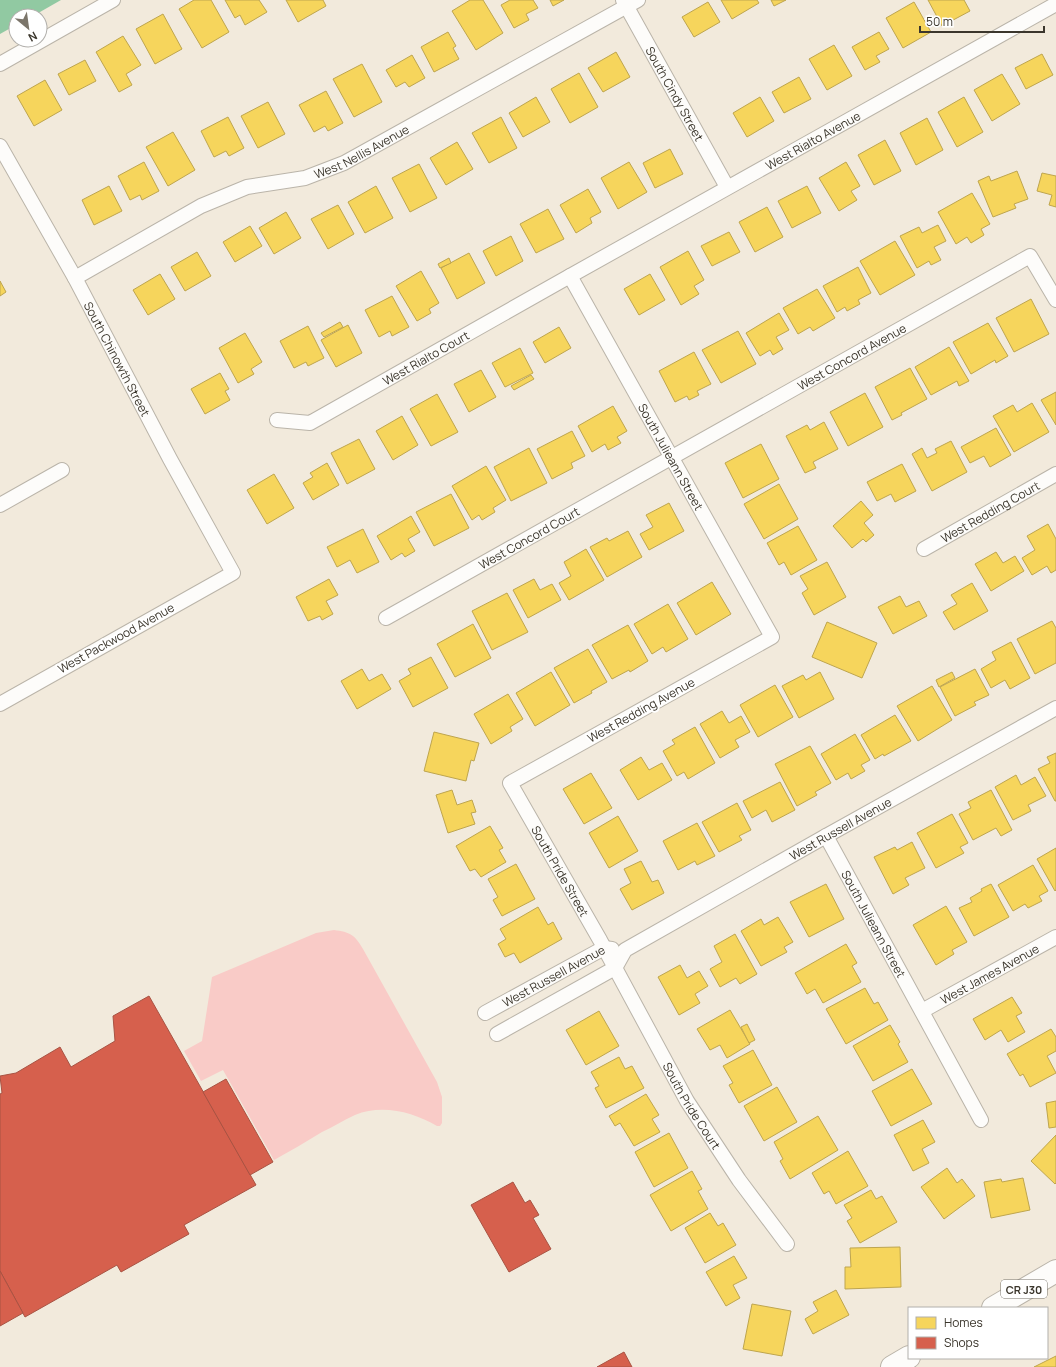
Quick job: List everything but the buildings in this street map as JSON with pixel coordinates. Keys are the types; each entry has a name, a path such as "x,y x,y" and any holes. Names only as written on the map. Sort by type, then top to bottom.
{"main road":[{"name":"CR J30","path":"995,1307 1056,1271"},
{"path":"892,1367 908,1358"}],"street":[{"path":"0,64 113,0"},
{"name":"South Cindy Street","path":"629,2 727,187"},
{"name":"West Nellis Avenue","path":"75,278 201,206 247,187 305,178 344,163 629,2"},
{"name":"West Rialto Avenue","path":"570,276 1056,4"},
{"name":"South Chinowth Street","path":"0,146 75,278 170,460 233,573"},
{"name":"West Concord Avenue","path":"672,458 1030,256 1056,300"},
{"name":"West Rialto Court","path":"277,420 310,423 570,276"},
{"name":"South Julieann Street","path":"570,276 772,637"},
{"name":"West Concord Court","path":"386,618 672,458"},
{"path":"1,502 62,470"},
{"name":"West Redding Court","path":"924,549 1056,474"},
{"name":"West Packwood Avenue","path":"0,704 233,573"},
{"name":"West Redding Avenue","path":"510,783 772,637"},
{"name":"West Russell Avenue","path":"486,1013 625,950 1056,708"},
{"name":"South Pride Street","path":"510,783 610,958"},
{"name":"South Julieann Street","path":"826,836 981,1120"},
{"name":"West James Avenue","path":"922,1011 1056,937"},
{"name":"West Russell Avenue","path":"497,1034 610,958 625,950"},
{"name":"South Pride Court","path":"610,958 687,1101 739,1180 787,1244"}],"shaded area":[{"path":"0,0 61,0 47,8 8,8 8,30 0,34"},
{"path":"334,930 352,935 363,949 437,1082 442,1097 442,1123 440,1126 437,1126 408,1113 397,1111 376,1110 365,1112 355,1115 322,1132 274,1160 223,1070 201,1081 184,1051 202,1041 212,977 316,933"}]}
